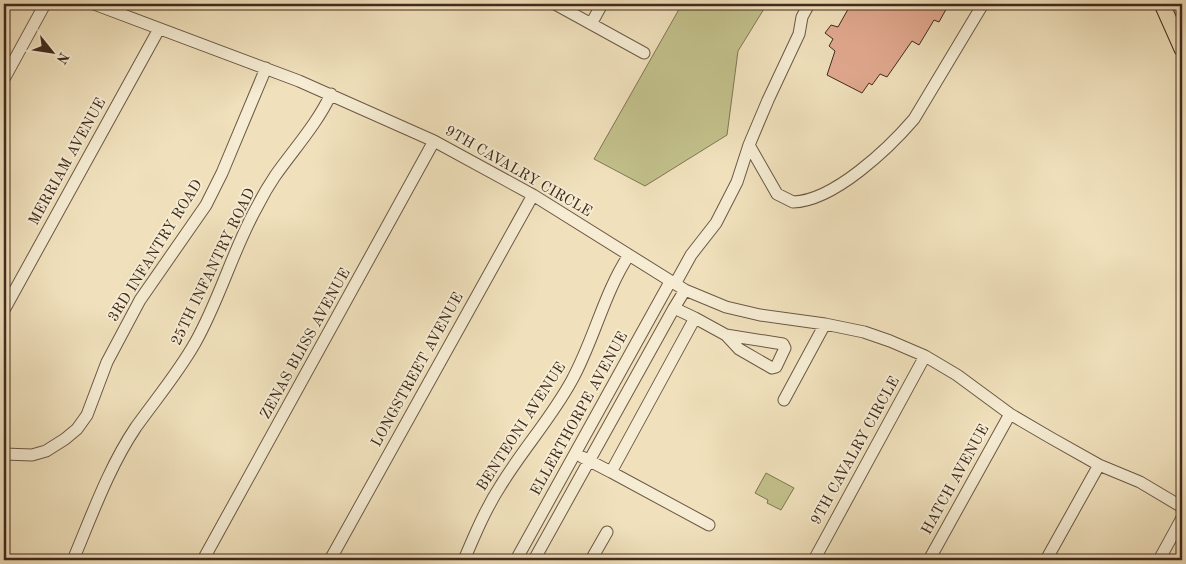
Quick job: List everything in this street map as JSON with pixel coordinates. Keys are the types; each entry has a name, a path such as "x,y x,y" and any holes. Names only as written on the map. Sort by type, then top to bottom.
{"main road":[{"path":"1162,4 1182,48"}],"street":[{"path":"4,79 45,4"},
{"name":"9TH CAVALRY CIRCLE","path":"94,4 266,68 330,94 434,141 533,195 685,290 726,306 760,315 825,324 864,332 925,356 957,375 1010,414 1099,465 1140,482 1182,507"},
{"path":"555,4 644,53"},
{"path":"591,24 602,4"},
{"name":"ELLERTHORPE AVENUE","path":"516,560 672,283 716,223 737,182 749,145 796,41 802,17 809,4"},
{"path":"749,145 777,194 793,202 821,195 847,181 899,136 914,119 983,4"},
{"name":"MERRIAM AVENUE","path":"4,310 159,29"},
{"name":"3RD INFANTRY ROAD","path":"4,454 32,455 46,451 77,429 87,415 107,362 140,300 206,204 222,173 266,68"},
{"name":"25TH INFANTRY ROAD","path":"72,560 111,471 136,427 182,365 203,329 223,285 242,235 257,206 274,177 306,134 330,94"},
{"name":"ZENAS BLISS AVENUE","path":"203,560 434,141"},
{"name":"LONGSTREET AVENUE","path":"330,560 533,195"},
{"name":"BENTEONI AVENUE","path":"464,560 478,527 501,485 554,410 572,380 586,352 610,292 629,255"},
{"name":"ELLERTHORPE AVENUE","path":"534,560 685,290"},
{"path":"674,308 726,336 740,349 772,368 776,366 785,348 783,344 726,336"},
{"path":"611,472 695,318"},
{"path":"784,400 825,324"},
{"name":"9TH CAVALRY CIRCLE","path":"814,560 925,356"},
{"name":"HATCH AVENUE","path":"929,560 1010,414"},
{"path":"575,454 709,525"},
{"path":"1046,560 1099,465"},
{"path":"1159,560 1182,518"},
{"path":"591,560 607,532"}],"shaded area":[{"path":"682,4 767,4 738,51 727,135 645,186 594,159"},
{"path":"766,473 794,488 781,510 767,503 768,500 755,493"}],"building":[{"path":"851,4 949,4 939,22 934,20 919,45 912,41 887,77 880,74 872,85 869,83 862,93 827,75 835,51 829,46 833,39 825,33 831,25 838,27"}]}
